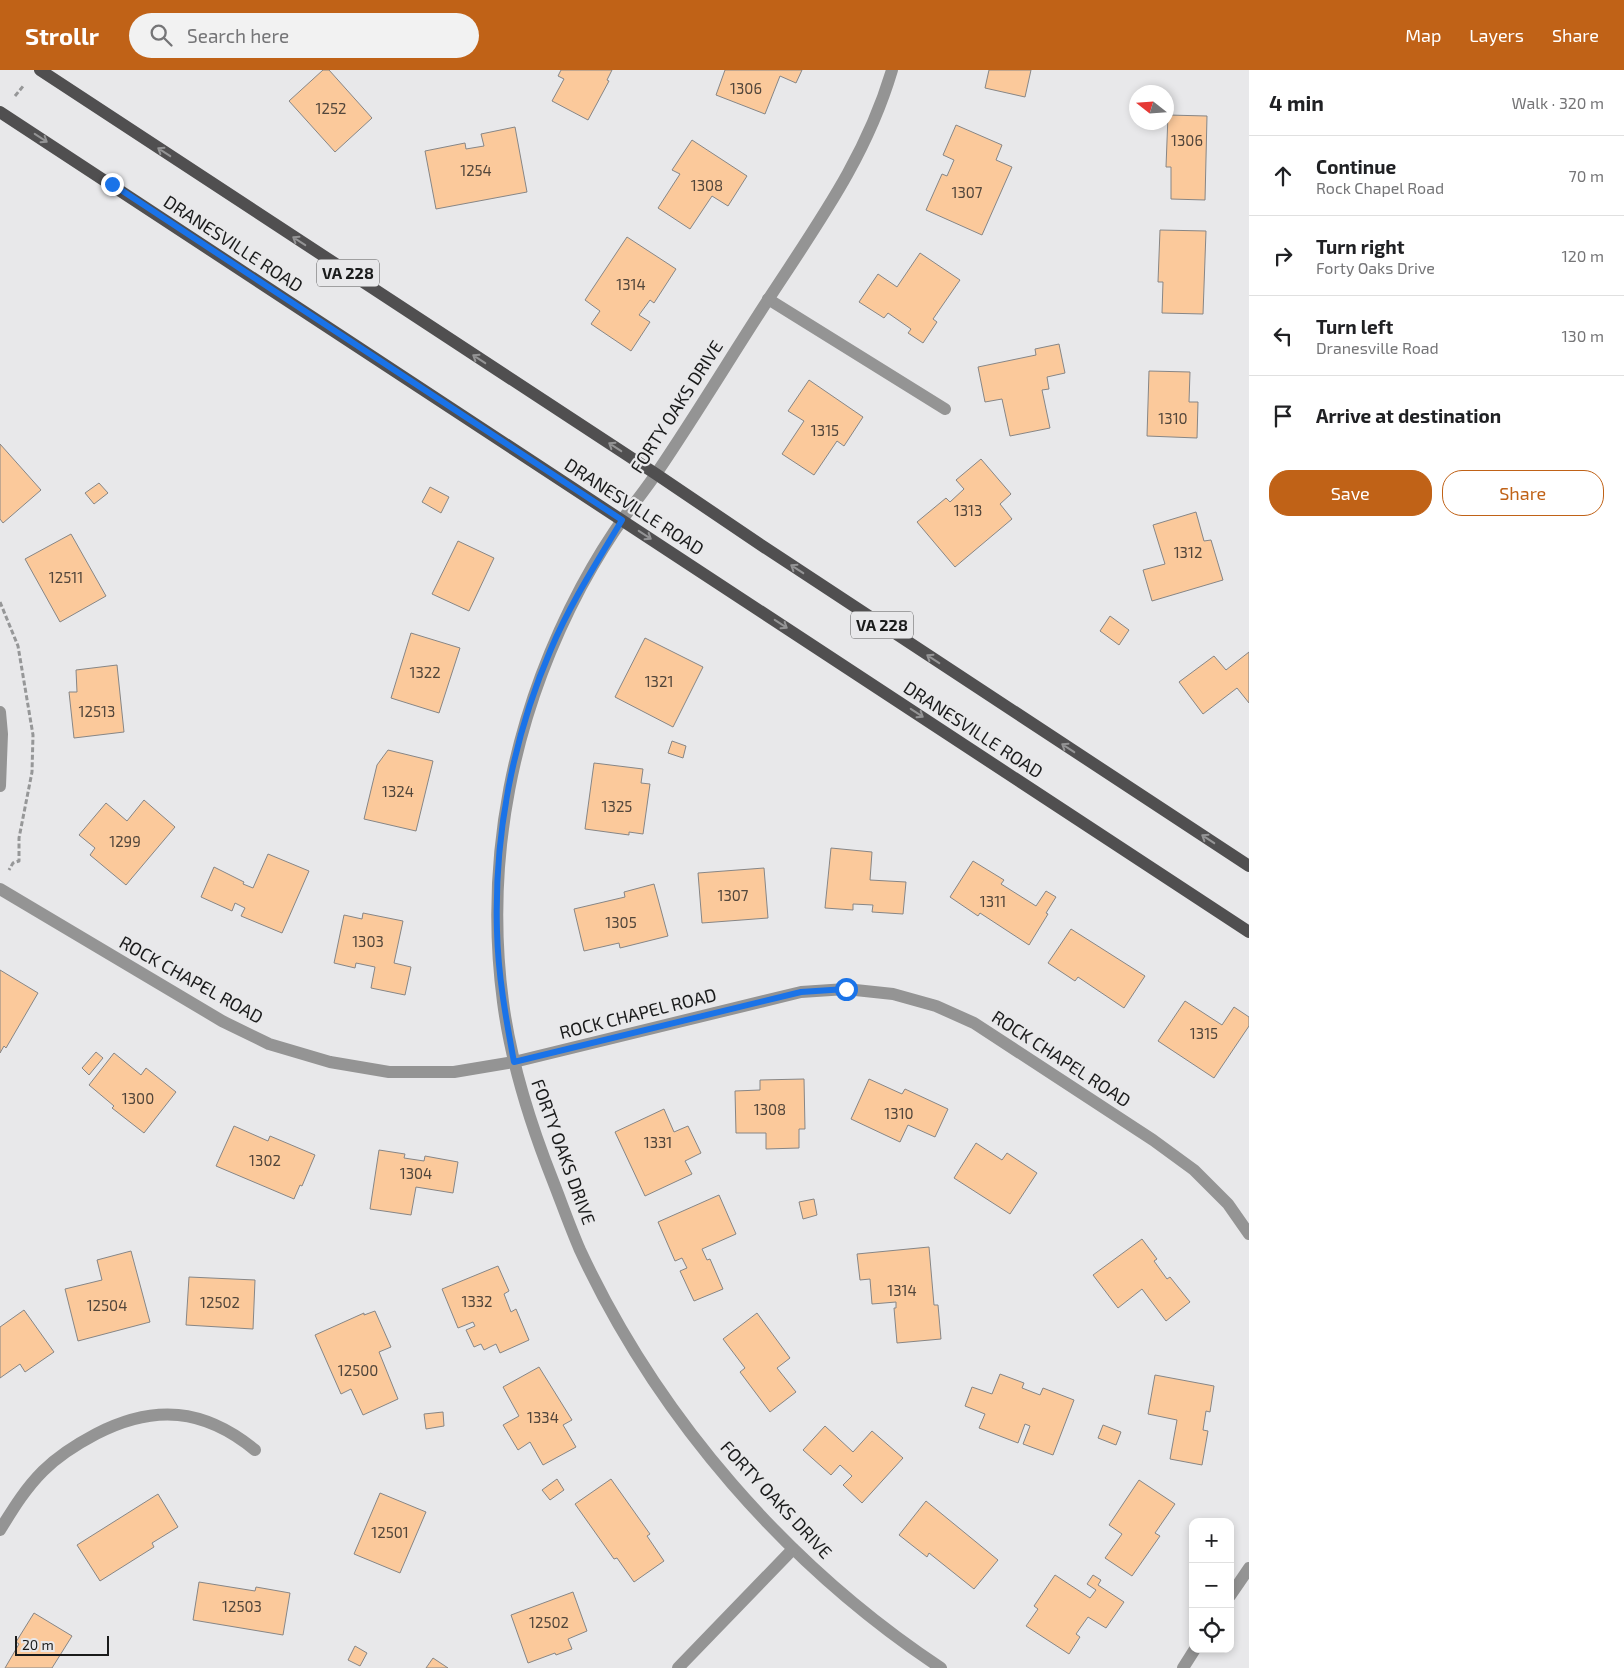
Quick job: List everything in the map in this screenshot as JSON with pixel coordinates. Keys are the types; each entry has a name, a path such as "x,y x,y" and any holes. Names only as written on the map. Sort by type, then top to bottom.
{"main road":[{"name":"DRANESVILLE ROAD","path":"40,70 1249,866"},
{"name":"DRANESVILLE ROAD","path":"1,113 1249,932"}],"street":[{"name":"FORTY OAKS DRIVE","path":"892,70 884,97 855,163 825,213 656,474 622,520 582,585 551,649 525,719 508,790 498,863 497,930 503,1001 514,1062 533,1129 583,1255 628,1340 675,1412 726,1478 793,1549 869,1616 941,1668"},
{"path":"768,299 945,409"},
{"path":"0,712 2,734 0,786"},
{"name":"ROCK CHAPEL ROAD","path":"0,889 222,1021 269,1044 330,1062 388,1072 454,1072 514,1062 801,992 846,989 893,994 936,1006 974,1023 1153,1140 1194,1170 1228,1204 1249,1234"},
{"path":"0,1530 18,1500 43,1471 77,1444 115,1424 144,1416 178,1414 211,1422 239,1437 255,1450"},
{"path":"678,1668 793,1549"},
{"path":"1234,1590 1249,1568"},
{"path":"1183,1668 1192,1653"}],"path":[{"path":"1,113 26,83"}],"building":[{"path":"323,70 329,70 372,118 335,152 289,101"},
{"path":"561,70 612,70 607,80 609,81 588,120 552,101 564,79 558,76"},
{"path":"725,70 802,70 796,83 780,76 765,114 716,95"},
{"path":"989,70 1031,70 1025,97 985,88"},
{"path":"1174,115 1207,116 1205,200 1171,199 1171,167 1166,167 1167,130 1174,130"},
{"path":"956,125 1002,145 996,160 1012,167 982,235 926,210 942,174 947,176 954,160 943,155"},
{"path":"515,127 527,192 436,209 425,151 465,143 466,149 484,146 481,134"},
{"path":"692,140 747,176 728,206 712,196 690,229 658,208 680,174 672,170"},
{"path":"1160,230 1206,231 1203,314 1162,313 1163,282 1158,282"},
{"path":"627,237 676,269 654,303 650,300 639,315 650,322 631,351 591,324 600,311 585,300"},
{"path":"920,253 960,280 933,319 937,322 923,343 908,333 911,329 888,313 884,318 859,302 878,274 897,287"},
{"path":"1059,344 1065,373 1047,377 1049,389 1042,390 1050,428 1010,436 1002,399 985,402 978,367 1036,355 1035,349"},
{"path":"1149,371 1190,372 1189,402 1198,402 1197,438 1147,436"},
{"path":"809,380 863,417 844,446 837,441 814,475 782,454 804,421 788,411"},
{"path":"0,444 41,490 3,523 0,519"},
{"path":"981,459 1011,494 1000,504 1012,519 955,567 917,522 946,498 950,502 964,489 956,480"},
{"path":"99,483 108,493 94,504 85,493"},
{"path":"430,487 449,497 441,513 422,502"},
{"path":"1196,512 1204,541 1211,540 1223,580 1152,601 1143,570 1165,564 1153,525"},
{"path":"71,534 106,596 60,622 25,559"},
{"path":"458,541 494,558 469,611 432,594"},
{"path":"1110,616 1129,630 1119,645 1100,631"},
{"path":"411,633 460,648 439,713 391,698"},
{"path":"645,638 703,667 673,727 615,697"},
{"path":"1249,652 1249,703 1237,688 1203,714 1179,682 1214,656 1226,670"},
{"path":"117,665 124,732 74,738 69,692 77,692 76,670"},
{"path":"672,741 686,746 683,758 668,753"},
{"path":"388,750 433,761 416,831 364,819 377,765"},
{"path":"594,763 643,769 641,783 650,784 643,834 629,832 629,835 585,829"},
{"path":"144,800 175,827 126,885 90,855 95,848 79,835 106,803 127,821"},
{"path":"831,848 872,852 870,880 906,882 903,914 872,912 873,905 853,904 853,910 825,908"},
{"path":"268,854 309,871 282,933 241,916 245,908 235,903 232,911 201,897 214,867 253,888"},
{"path":"973,861 1004,880 1001,884 1036,906 1046,891 1056,897 1029,945 980,913 978,916 950,897"},
{"path":"764,868 768,918 702,923 698,873"},
{"path":"654,884 668,936 620,948 619,943 584,951 574,909 625,897 624,892"},
{"path":"363,913 403,921 394,963 411,967 405,995 371,988 375,967 356,963 355,968 334,963 344,915 362,919"},
{"path":"1071,929 1145,976 1124,1008 1078,977 1075,981 1048,963"},
{"path":"0,970 38,993 6,1048 4,1046 0,1053"},
{"path":"1185,1001 1222,1025 1234,1007 1249,1017 1249,1026 1214,1078 1158,1041"},
{"path":"96,1052 103,1058 89,1075 82,1068"},
{"path":"114,1053 141,1075 146,1068 176,1092 144,1133 112,1108 114,1106 89,1085"},
{"path":"804,1079 805,1129 799,1129 799,1148 766,1149 766,1133 736,1133 735,1091 760,1090 760,1080"},
{"path":"869,1079 902,1094 905,1089 948,1109 935,1137 908,1125 900,1142 851,1119"},
{"path":"664,1109 674,1132 688,1126 701,1153 685,1161 692,1174 645,1196 615,1132"},
{"path":"234,1126 268,1141 270,1136 315,1155 302,1186 300,1185 294,1199 216,1166"},
{"path":"976,1143 1002,1160 1007,1153 1037,1173 1010,1214 954,1178"},
{"path":"379,1150 405,1154 404,1158 424,1161 425,1156 458,1162 453,1193 416,1187 411,1215 370,1209"},
{"path":"719,1195 736,1234 702,1249 707,1260 710,1259 723,1289 694,1301 680,1271 687,1268 682,1258 675,1261 658,1222"},
{"path":"814,1199 817,1215 803,1219 799,1202"},
{"path":"1142,1239 1157,1259 1154,1261 1167,1279 1170,1277 1190,1302 1166,1321 1142,1289 1118,1308 1093,1275"},
{"path":"929,1247 934,1305 938,1305 941,1339 897,1343 894,1308 896,1308 896,1302 872,1304 870,1279 860,1280 857,1254"},
{"path":"131,1251 150,1322 78,1341 65,1289 102,1280 97,1260"},
{"path":"498,1266 509,1291 504,1294 511,1312 516,1309 529,1340 500,1353 496,1344 484,1350 481,1344 474,1347 466,1330 475,1326 473,1322 458,1328 442,1289"},
{"path":"189,1277 255,1280 253,1329 186,1325"},
{"path":"24,1310 54,1352 25,1372 20,1364 0,1378 0,1327"},
{"path":"375,1311 391,1347 379,1352 398,1399 363,1415 351,1389 341,1394 315,1335 364,1313 364,1315"},
{"path":"757,1313 790,1358 777,1368 796,1392 770,1412 740,1372 745,1368 723,1339"},
{"path":"539,1367 572,1420 563,1425 576,1447 543,1465 530,1442 518,1450 503,1425 519,1416 503,1387"},
{"path":"1000,1374 1024,1383 1022,1388 1040,1395 1043,1388 1074,1400 1053,1455 1023,1444 1030,1426 1025,1424 1018,1443 979,1428 985,1414 965,1406 972,1387 992,1394"},
{"path":"1155,1375 1214,1386 1210,1412 1206,1411 1203,1430 1208,1431 1202,1465 1170,1459 1177,1420 1148,1414"},
{"path":"443,1412 444,1426 426,1429 424,1414"},
{"path":"1103,1425 1121,1432 1116,1445 1098,1438"},
{"path":"825,1426 853,1452 872,1431 903,1458 862,1503 843,1485 852,1476 840,1465 831,1475 803,1450"},
{"path":"557,1479 564,1490 550,1500 542,1490"},
{"path":"611,1479 650,1534 647,1536 664,1561 634,1582 617,1558 614,1559 575,1504"},
{"path":"1139,1480 1175,1504 1155,1533 1160,1536 1132,1576 1105,1558 1122,1534 1109,1525"},
{"path":"380,1493 426,1512 400,1573 354,1554"},
{"path":"158,1494 178,1527 152,1543 154,1547 100,1581 77,1545"},
{"path":"926,1501 998,1560 974,1589 929,1553 927,1557 899,1535"},
{"path":"1055,1575 1090,1598 1096,1590 1087,1584 1093,1575 1101,1580 1098,1585 1124,1602 1106,1628 1088,1617 1076,1634 1080,1637 1069,1654 1026,1626 1038,1609 1034,1606"},
{"path":"199,1582 255,1591 256,1587 290,1593 283,1635 193,1620"},
{"path":"573,1592 587,1631 568,1639 572,1649 528,1663 511,1615"},
{"path":"34,1613 72,1636 52,1668 5,1668 19,1644 16,1642"},
{"path":"355,1646 367,1653 360,1666 348,1660"},
{"path":"433,1658 448,1668 426,1668"}],"route":[{"path":"112,184 622,520 582,585 551,649 525,719 508,790 498,863 497,930 503,1001 514,1062 801,992 846,989"}]}
